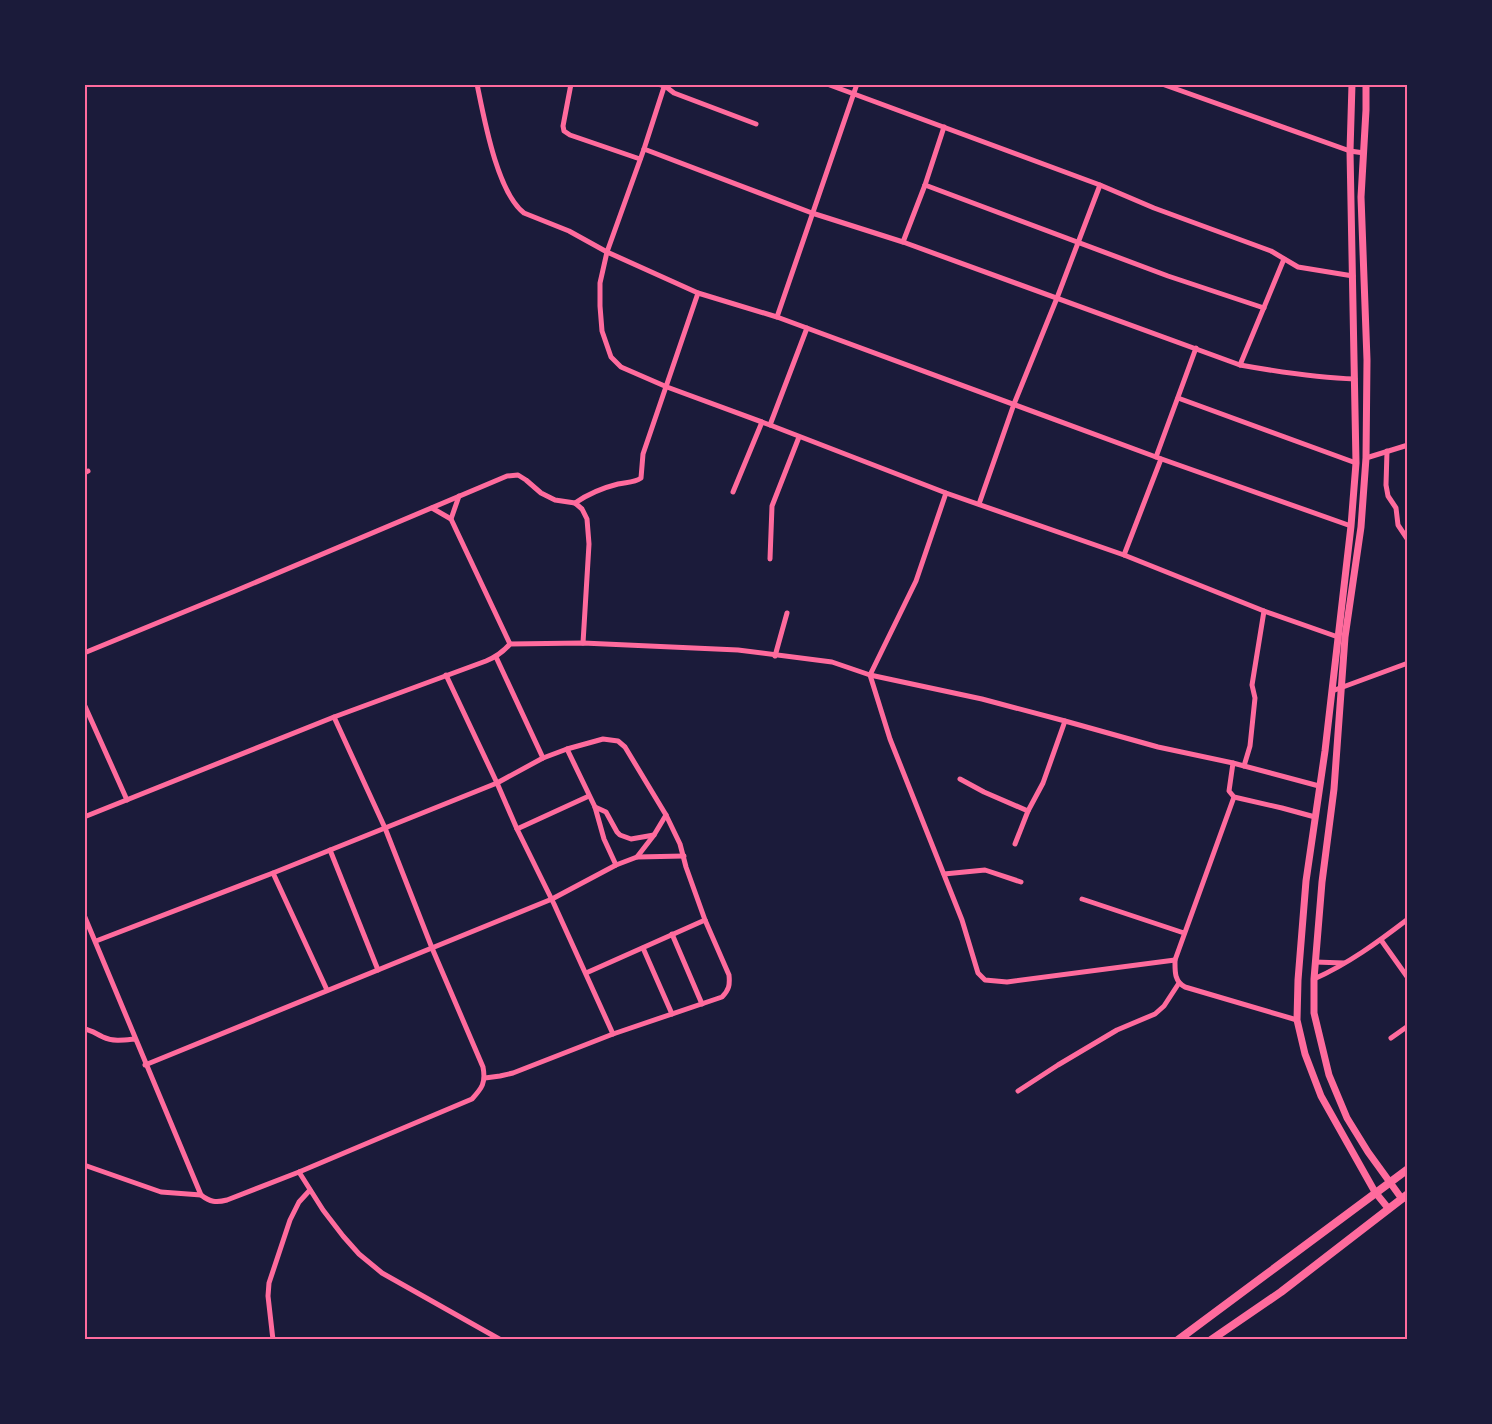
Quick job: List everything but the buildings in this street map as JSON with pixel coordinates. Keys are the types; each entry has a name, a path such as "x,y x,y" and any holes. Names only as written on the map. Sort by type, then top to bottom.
{"main road":[{"path":"1352,84 1350,151 1356,463 1325,751 1306,881 1297,1020 1305,1054 1321,1096 1376,1192 1388,1208"},
{"path":"1211,1340 1281,1292 1405,1196 1389,1182 1347,1118 1329,1075 1314,1013 1315,962 1322,882 1334,789 1345,637 1361,527 1366,459 1367,360 1361,197 1366,84"},
{"path":"1178,1340 1408,1169"}],"street":[{"path":"477,84 500,174 513,202 524,213 581,237 607,252 698,293 777,316 1158,458 1351,526"},
{"path":"571,84 564,131 640,159"},
{"path":"658,84 665,85 674,93 756,124"},
{"path":"827,84 1271,251 1298,267 1353,276"},
{"path":"777,316 857,84"},
{"path":"1162,84 1350,151 1364,153"},
{"path":"665,85 607,252 600,283 602,331 611,357 621,367 667,387 946,493 1124,555 1264,611 1338,637"},
{"path":"903,242 945,127"},
{"path":"644,149 812,213 903,242 1240,365 1290,374 1355,379"},
{"path":"925,185 1079,244 1264,308"},
{"path":"979,504 1014,404 1079,244 1100,185"},
{"path":"1240,365 1284,259"},
{"path":"574,503 592,492 641,478 643,454 698,293"},
{"path":"770,425 807,327"},
{"path":"1124,555 1196,348"},
{"path":"1178,398 1356,463"},
{"path":"733,492 762,422"},
{"path":"770,559 772,506 800,437"},
{"path":"1366,459 1408,445"},
{"path":"1387,451 1388,496 1396,508 1398,525 1408,540"},
{"path":"84,653 507,476 518,476 541,493 555,500 574,503 582,509 586,519 589,544 583,643"},
{"path":"946,493 916,581 870,675 890,739 962,920 978,973 985,980 1007,982 1175,960"},
{"path":"451,519 459,496"},
{"path":"432,508 451,519 510,644"},
{"path":"1244,766 1251,738 1254,698 1252,685 1264,611"},
{"path":"775,656 787,613"},
{"path":"84,818 334,717 496,657 510,644 583,643 738,650 832,662 870,675 982,699 1158,747 1233,763 1319,786"},
{"path":"496,657 543,758"},
{"path":"1332,691 1408,663"},
{"path":"446,675 614,1034"},
{"path":"84,704 127,800"},
{"path":"84,915 201,1195 207,1200 217,1203 299,1172 472,1099 481,1089 485,1078 483,1067 432,948 385,828 334,717"},
{"path":"1015,844 1028,811 1043,783 1065,721"},
{"path":"96,941 497,783 543,758 603,739 618,741 625,747 666,815 680,844 705,920 729,975 728,991 722,997 614,1034 513,1073 485,1078"},
{"path":"567,749 595,807 604,839 616,864"},
{"path":"1233,763 1229,791 1234,797 1315,817"},
{"path":"960,779 1028,811"},
{"path":"517,829 589,796"},
{"path":"1234,797 1175,960 1175,976 1185,987 1297,1020"},
{"path":"595,807 606,812 616,832 620,835 631,839 654,835"},
{"path":"637,857 666,815"},
{"path":"330,850 378,970"},
{"path":"145,1065 552,899 616,864 637,857 684,856"},
{"path":"944,874 985,870 1021,882"},
{"path":"273,873 327,990"},
{"path":"1082,899 1184,933"},
{"path":"1314,979 1346,963 1408,919"},
{"path":"586,973 705,920"},
{"path":"672,934 702,1004"},
{"path":"1381,940 1408,978"},
{"path":"643,948 672,1014"},
{"path":"1315,962 1346,963"},
{"path":"1018,1090 1117,1030 1155,1014 1164,1006 1179,983"},
{"path":"1391,1038 1408,1026"},
{"path":"84,1029 109,1039 135,1039"},
{"path":"84,1165 161,1192 201,1195"},
{"path":"299,1172 343,1236 382,1274 501,1340"},
{"path":"273,1340 268,1296 269,1283 290,1220 298,1202 310,1190"}]}
